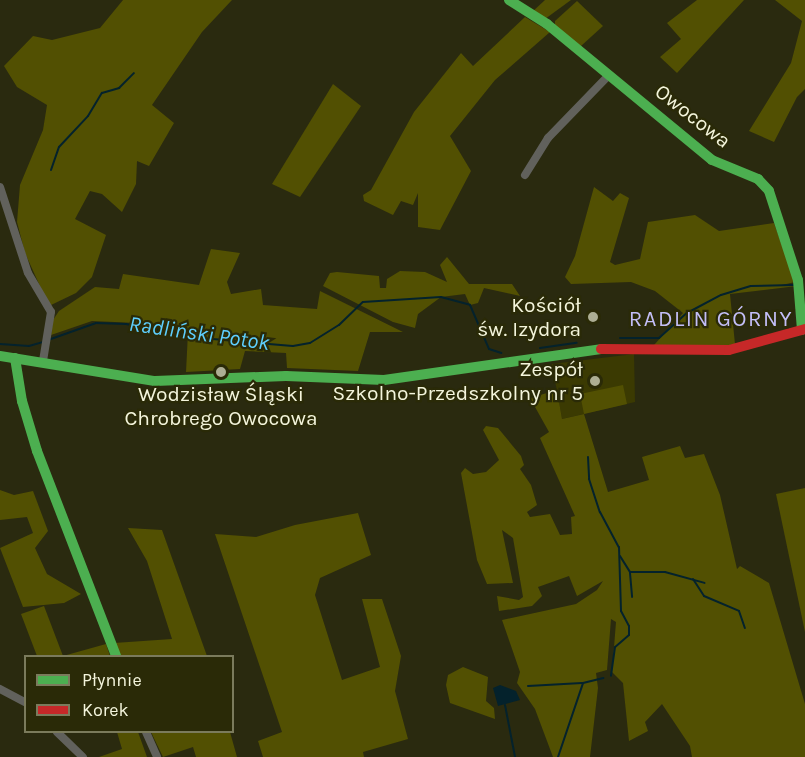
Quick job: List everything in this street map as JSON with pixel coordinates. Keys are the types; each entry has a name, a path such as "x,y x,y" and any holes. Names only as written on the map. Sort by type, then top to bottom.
{"street":[{"name":"Owocowa","path":"509,0 547,24 704,154 758,179 769,191 798,280 804,330"},
{"path":"525,175 548,138 609,75"},
{"path":"0,188 28,273 51,312 43,361"},
{"path":"0,356 43,361 155,381 286,376 384,380 613,347 729,350 804,330"},
{"path":"15,358 37,451 115,655"},
{"path":"0,689 24,702"},
{"path":"58,733 83,757"},
{"path":"146,733 157,757"}],"shaded area":[{"path":"123,0 232,0 202,32 152,105 174,123 149,166 137,161 136,184 122,212 102,194 90,191 75,219 106,235 92,277 76,293 49,306 25,253 17,222 20,185 43,130 47,105 17,87 4,66 33,36 52,40 100,28"},
{"path":"545,0 571,0 545,19 531,13"},
{"path":"697,0 744,0 677,73 660,57 681,39 667,23"},
{"path":"775,0 805,0 805,89 797,97 774,142 749,131 791,63 802,21"},
{"path":"577,1 603,26 581,46 555,27 555,21"},
{"path":"525,17 550,32 495,80 450,136 471,171 440,230 418,227 418,193 413,205 401,201 393,215 364,201 363,195 371,190 414,112 461,53 473,66"},
{"path":"333,84 361,106 300,197 272,184"},
{"path":"594,187 613,201 620,193 629,198 610,262 615,265 640,259 648,222 695,215 719,231 774,223 795,282 782,285 797,286 730,294 735,344 709,349 654,345 683,313 655,291 631,282 571,284 565,277 575,256"},
{"path":"211,249 240,253 227,282 231,294 261,289 263,305 317,309 320,291 403,332 370,332 358,371 287,368 286,353 245,351 240,369 186,372 188,332 159,324 92,321 51,335 53,320 59,311 95,287 119,289 123,274 199,285"},
{"path":"447,257 469,284 512,284 520,296 484,288 478,303 470,305 465,294 441,297 418,314 415,328 393,322 323,286 330,273 337,272 379,276 380,288 386,288 387,279 400,271 425,272 447,282 440,265"},
{"name":"Zespół Szkolno-Przedszkolny nr 5","path":"634,354 635,402 562,419 552,364"},
{"path":"623,385 627,404 584,414 580,394"},
{"path":"557,390 562,419 584,414 608,492 649,480 642,457 680,446 685,458 704,454 720,495 737,569 740,566 769,583 805,704 805,757 692,757 690,746 662,704 645,722 648,731 629,741 623,683 612,672 616,622 611,619 607,670 596,673 598,688 590,757 553,757 535,709 517,683 520,672 502,620 576,604 597,590 603,581 577,596 569,576 538,587 542,596 532,606 499,611 497,596 519,600 523,597 513,538 502,530 513,583 487,584 477,560 461,473 465,468 473,474 486,472 499,460 483,430 486,426 498,428 521,456 524,465 520,469 531,485 537,505 527,512 530,517 550,514 560,535 572,534 571,517 575,516 540,438 549,432 530,398"},
{"path":"805,488 805,632 776,494"},
{"path":"0,490 14,495 33,491 48,531 35,548 47,574 81,594 64,603 23,607 0,548 33,533 27,517 0,520"},
{"path":"358,513 371,555 320,578 315,595 342,680 380,667 362,599 382,599 401,656 395,691 408,739 363,752 364,757 263,757 258,741 282,732 215,534 256,537 295,525"},
{"path":"128,528 162,530 207,655 120,655 114,643 172,639 147,561"},
{"path":"44,606 63,655 37,655 21,614"},
{"path":"106,644 110,655 67,655"},
{"path":"463,667 488,677 486,701 494,708 495,719 450,703 446,685 448,675"},
{"path":"117,733 138,733 147,757 99,757 122,749"},
{"path":"151,733 230,733 237,757 196,757 193,747 163,757"}],"water":[{"path":"500,685 516,691 520,700 498,706 493,688"}],"waterway":[{"path":"51,170 59,147 88,116 102,93 119,88 134,73"},
{"name":"Radliński Potok","path":"620,338 659,338 687,313 721,295 751,286 794,285"},
{"name":"Radliński Potok","path":"48,340 96,323 126,324 201,338 293,346 310,343 339,325 363,302 441,297 470,305 489,349 501,353"},
{"name":"Radliński Potok","path":"0,344 29,346 43,342"},
{"name":"Radliński Potok","path":"540,348 577,343"},
{"path":"588,457 589,479 600,512 619,547 621,611 629,626 629,635 615,647 611,676"},
{"path":"620,556 630,572 665,572 705,583"},
{"path":"630,573 632,597"},
{"path":"693,579 704,596 739,611 745,628"},
{"path":"558,757 583,683 603,678"},
{"path":"528,686 582,683"},
{"path":"505,705 515,757"}],"traffic: fast":[{"path":"509,0 547,24 712,160 758,179 769,191 798,280 802,330"},
{"path":"0,356 155,381 286,376 384,380 601,349"},
{"path":"15,358 22,401 37,451 116,655"}],"traffic: jam":[{"path":"601,349 729,350 805,329"}],"place":[{"name":"Kościół św. Izydora","path":"593,317"},
{"name":"Wodzisław Śląski Chrobrego Owocowa","path":"221,372"},
{"name":"Zespół Szkolno-Przedszkolny nr 5","path":"595,381"}],"district":[{"name":"RADLIN GÓRNY","path":"711,320"}]}
